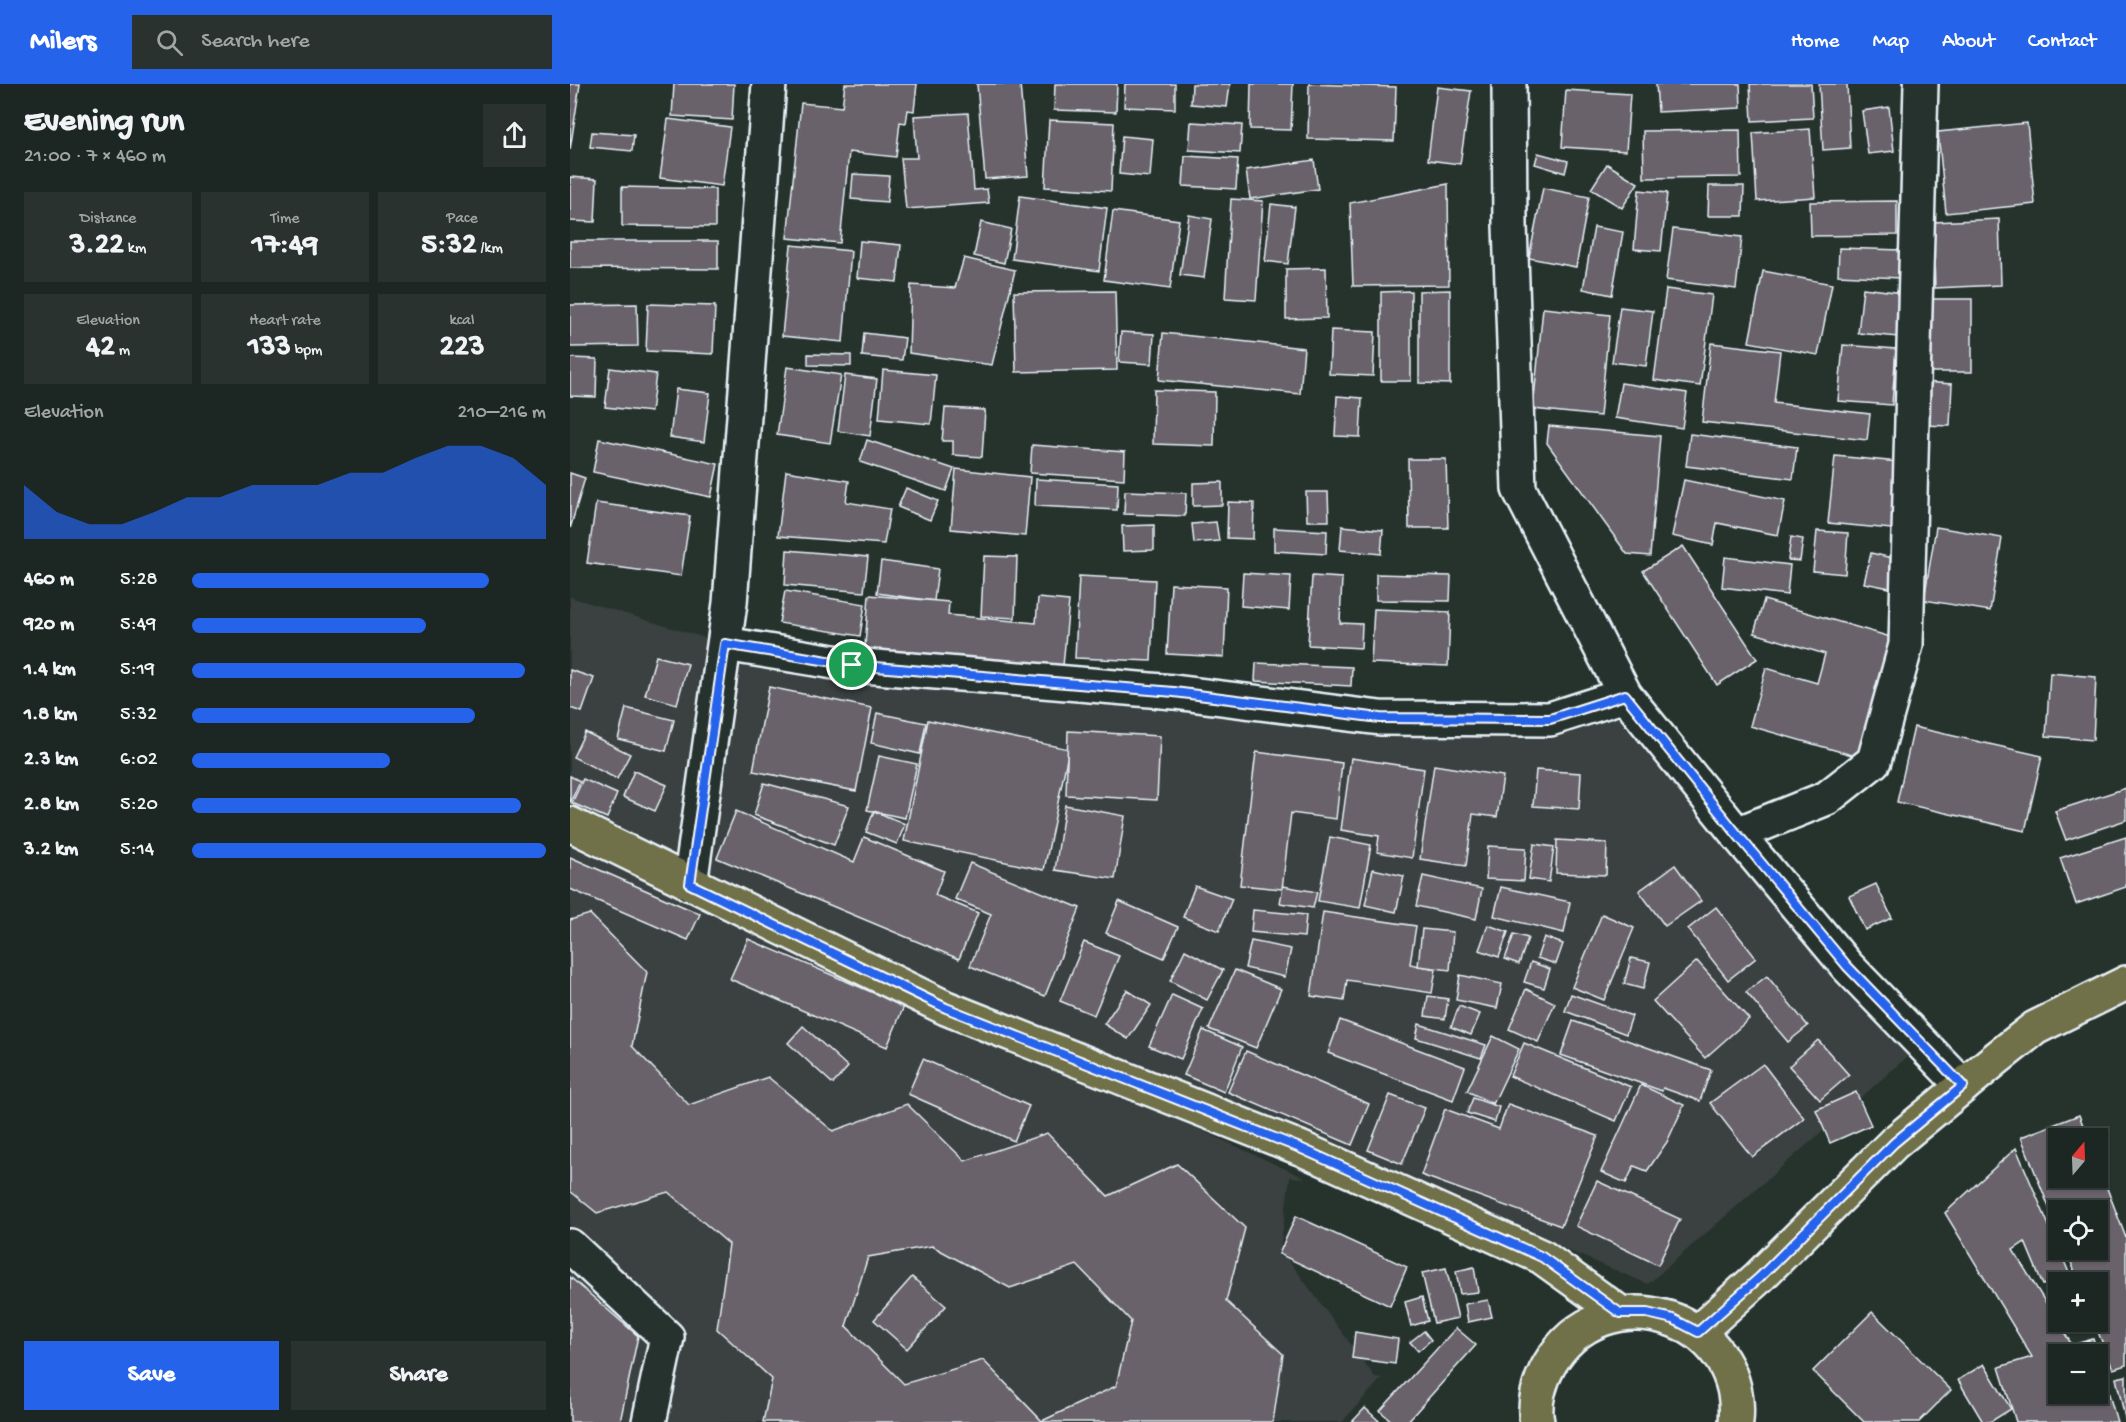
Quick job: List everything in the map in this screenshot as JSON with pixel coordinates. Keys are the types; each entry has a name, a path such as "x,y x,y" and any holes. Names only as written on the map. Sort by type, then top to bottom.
{"main road":[{"path":"570,824 946,1008 1300,1148 1542,1257 1620,1313"},
{"path":"1698,1332 1760,1277 1894,1143 1963,1086 2035,1028 2126,983"},
{"path":"1537,1422 1541,1380 1559,1349 1586,1325 1620,1313 1647,1313 1673,1319 1698,1332 1718,1354 1731,1379 1737,1408 1736,1422"}],"street":[{"path":"690,884 725,644 769,84"},
{"path":"1509,84 1510,225 1519,489 1625,695 1847,966 1963,1086"},
{"path":"1737,834 1827,798 1874,761 1906,645 1921,84"},
{"path":"725,644 852,665 1174,692 1380,718 1550,719 1625,695"},
{"path":"570,1246 667,1337 649,1422"}],"shaded area":[{"path":"570,597 725,644 1380,718 1625,695 1923,1043 1648,1284 570,830"},
{"path":"570,840 1305,1178 1290,1177 1279,1257 1287,1258 1375,1377 1382,1378 1342,1422 570,1422"}],"building":[{"path":"570,84 580,84 570,150"},
{"path":"674,84 734,84 732,120 672,116"},
{"path":"845,84 917,84 914,111 908,110 906,123 900,122 896,157 849,152 840,243 787,238 801,103 842,107"},
{"path":"977,84 1020,84 1028,176 985,179"},
{"path":"1055,84 1117,84 1116,112 1054,110"},
{"path":"1125,84 1175,84 1175,109 1124,107"},
{"path":"1192,84 1230,84 1227,107 1191,104"},
{"path":"1251,84 1293,84 1291,130 1250,129"},
{"path":"1309,84 1396,87 1394,141 1308,139"},
{"path":"1656,84 1740,84 1741,108 1658,112"},
{"path":"1750,84 1811,84 1813,118 1752,121"},
{"path":"1819,84 1847,84 1850,148 1823,150"},
{"path":"1437,87 1471,91 1460,164 1428,160"},
{"path":"1566,90 1630,94 1626,151 1562,147"},
{"path":"1889,107 1894,151 1868,154 1862,111"},
{"path":"968,113 974,190 987,189 989,203 906,209 901,158 917,158 914,116"},
{"path":"668,119 730,127 722,186 660,178"},
{"path":"1049,120 1114,123 1111,191 1045,187"},
{"path":"1191,122 1242,125 1240,153 1189,150"},
{"path":"2027,123 2035,204 1946,213 1938,132"},
{"path":"1810,129 1815,197 1757,201 1753,133"},
{"path":"1740,130 1741,177 1644,178 1643,131"},
{"path":"592,132 634,135 632,151 590,147"},
{"path":"1122,136 1153,139 1150,177 1119,174"},
{"path":"1538,153 1568,161 1565,173 1535,164"},
{"path":"1185,156 1238,159 1236,189 1183,186"},
{"path":"1314,160 1318,189 1250,199 1246,170"},
{"path":"1607,164 1638,183 1622,208 1591,189"},
{"path":"853,174 889,176 887,202 851,199"},
{"path":"570,177 597,179 595,222 570,221"},
{"path":"1448,184 1449,285 1353,286 1350,203"},
{"path":"1709,186 1744,186 1743,216 1708,216"},
{"path":"622,187 715,189 715,227 622,226"},
{"path":"1543,188 1589,197 1576,267 1529,258"},
{"path":"1639,190 1667,193 1661,251 1634,249"},
{"path":"1020,196 1107,208 1099,271 1012,259"},
{"path":"1231,199 1263,201 1256,300 1225,298"},
{"path":"1897,201 1897,235 1811,236 1810,202"},
{"path":"1271,204 1295,207 1288,264 1265,261"},
{"path":"1113,211 1179,220 1170,289 1104,280"},
{"path":"1189,215 1212,219 1204,278 1180,275"},
{"path":"1999,219 2001,285 1935,288 1933,222"},
{"path":"981,222 1011,229 1004,263 974,256"},
{"path":"1594,227 1623,232 1612,295 1583,289"},
{"path":"1673,229 1742,237 1736,289 1666,280"},
{"path":"570,241 718,241 718,269 570,268"},
{"path":"860,241 901,245 897,282 857,278"},
{"path":"791,245 851,251 843,342 782,336"},
{"path":"1839,248 1901,250 1900,278 1838,275"},
{"path":"964,258 1015,270 992,365 909,353 911,285 955,288"},
{"path":"1326,268 1327,318 1286,319 1286,269"},
{"path":"1763,271 1832,284 1818,355 1749,342"},
{"path":"1863,288 1903,293 1898,337 1858,333"},
{"path":"1666,289 1712,295 1700,386 1654,380"},
{"path":"1450,290 1450,384 1419,383 1419,291"},
{"path":"1115,291 1117,370 1016,372 1014,292"},
{"path":"1411,291 1411,381 1381,381 1381,292"},
{"path":"1930,299 1972,299 1972,372 1930,372"},
{"path":"637,304 638,346 570,347 570,305"},
{"path":"648,304 715,306 713,354 646,351"},
{"path":"1620,307 1653,311 1646,366 1612,362"},
{"path":"1543,308 1610,315 1600,416 1533,409"},
{"path":"1331,330 1375,332 1373,376 1329,374"},
{"path":"1121,332 1154,334 1152,364 1119,362"},
{"path":"864,333 905,338 902,360 862,356"},
{"path":"1163,333 1304,348 1300,394 1159,380"},
{"path":"1711,343 1780,351 1774,403 1870,414 1867,440 1702,422"},
{"path":"1843,345 1896,349 1892,405 1838,401"},
{"path":"808,354 851,355 851,366 808,365"},
{"path":"570,358 597,359 596,397 570,396"},
{"path":"787,367 841,375 830,443 777,435"},
{"path":"610,368 656,374 651,412 605,407"},
{"path":"883,370 936,375 931,424 879,419"},
{"path":"845,375 877,379 870,436 838,431"},
{"path":"1924,382 1952,384 1950,426 1923,425"},
{"path":"1621,383 1687,393 1682,428 1615,418"},
{"path":"676,389 710,393 704,442 670,437"},
{"path":"1154,390 1215,392 1214,446 1153,444"},
{"path":"1337,396 1362,398 1360,437 1335,436"},
{"path":"945,408 985,410 982,457 953,455 953,441 942,441"},
{"path":"1549,426 1660,436 1650,556 1627,554 1547,443"},
{"path":"1690,434 1797,447 1793,479 1686,466"},
{"path":"599,439 718,464 711,497 593,472"},
{"path":"867,440 954,469 946,491 860,462"},
{"path":"1032,445 1125,452 1124,479 1030,473"},
{"path":"1835,456 1909,463 1902,530 1828,523"},
{"path":"1408,459 1446,459 1448,528 1409,528"},
{"path":"956,469 1030,477 1025,536 951,529"},
{"path":"786,471 849,481 846,502 890,509 884,544 778,536"},
{"path":"570,473 585,478 570,529"},
{"path":"1036,479 1118,484 1117,510 1035,506"},
{"path":"1684,480 1785,501 1778,535 1717,523 1713,545 1672,536"},
{"path":"1222,482 1222,505 1193,506 1193,483"},
{"path":"906,488 938,501 930,520 898,507"},
{"path":"1125,491 1186,493 1185,516 1124,514"},
{"path":"1306,492 1328,492 1329,521 1307,521"},
{"path":"1228,502 1254,503 1253,539 1227,538"},
{"path":"596,503 690,516 681,576 587,563"},
{"path":"1216,522 1219,541 1194,543 1192,524"},
{"path":"1154,525 1154,550 1123,551 1122,526"},
{"path":"1342,526 1383,530 1381,554 1340,550"},
{"path":"1936,527 2002,538 1990,611 1924,600"},
{"path":"1274,528 1327,531 1326,554 1274,551"},
{"path":"1817,531 1848,533 1845,574 1813,571"},
{"path":"1791,537 1803,539 1800,561 1788,560"},
{"path":"1683,546 1757,659 1717,685 1643,571"},
{"path":"787,550 868,557 864,592 785,585"},
{"path":"1871,553 1896,559 1890,588 1864,583"},
{"path":"984,556 1017,557 1015,618 981,616"},
{"path":"1725,557 1790,565 1787,595 1722,587"},
{"path":"881,561 938,569 934,601 877,593"},
{"path":"1243,573 1291,576 1289,610 1241,606"},
{"path":"1376,574 1451,576 1450,601 1376,600"},
{"path":"1079,576 1155,580 1151,661 1075,658"},
{"path":"1312,576 1342,578 1340,623 1362,624 1361,648 1308,645"},
{"path":"1171,584 1227,587 1224,657 1167,654"},
{"path":"785,591 865,604 860,636 779,623"},
{"path":"869,595 949,602 948,615 1036,623 1038,598 1069,601 1062,677 864,658"},
{"path":"1764,600 1894,638 1859,757 1750,726 1766,668 1817,683 1825,654 1754,633"},
{"path":"1374,609 1450,612 1448,666 1371,663"},
{"path":"656,656 688,664 677,704 645,695"},
{"path":"1256,663 1352,667 1351,686 1255,681"},
{"path":"570,670 594,678 582,712 570,708"},
{"path":"2050,673 2096,677 2093,740 2046,736"},
{"path":"769,687 872,708 856,791 753,771"},
{"path":"626,708 674,720 666,751 618,739"},
{"path":"877,713 926,723 920,754 871,743"},
{"path":"928,720 1069,749 1044,870 904,841"},
{"path":"1914,727 2042,756 2025,831 1897,802"},
{"path":"1068,731 1160,736 1157,800 1066,795"},
{"path":"585,732 630,754 617,779 573,757"},
{"path":"1256,752 1342,763 1336,819 1291,813 1282,889 1240,885"},
{"path":"879,756 917,764 905,818 867,810"},
{"path":"1351,758 1424,769 1412,858 1377,852 1379,836 1341,830"},
{"path":"1434,765 1503,776 1497,817 1473,814 1466,866 1420,859"},
{"path":"1536,770 1581,773 1579,809 1533,806"},
{"path":"634,771 667,785 655,811 623,797"},
{"path":"570,776 580,781 570,803"},
{"path":"583,779 617,794 607,818 572,803"},
{"path":"764,783 849,806 834,845 754,815"},
{"path":"2126,788 2126,820 2066,840 2055,811"},
{"path":"1065,805 1125,816 1115,879 1055,870"},
{"path":"736,811 854,862 864,837 944,871 935,895 978,913 959,959 717,858"},
{"path":"874,811 905,824 897,844 866,832"},
{"path":"1330,837 1371,845 1360,908 1318,901"},
{"path":"2126,837 2126,887 2076,904 2060,858"},
{"path":"1557,840 1607,843 1606,875 1556,873"},
{"path":"1534,844 1554,847 1549,882 1529,879"},
{"path":"1488,846 1526,848 1524,881 1486,879"},
{"path":"570,857 700,914 688,940 570,889"},
{"path":"970,863 1080,908 1045,996 970,966 991,914 955,899"},
{"path":"1675,865 1701,901 1665,926 1639,891"},
{"path":"1373,869 1404,876 1396,912 1365,905"},
{"path":"1423,876 1482,889 1476,919 1416,906"},
{"path":"1876,884 1892,918 1865,930 1849,896"},
{"path":"1195,886 1232,899 1219,931 1183,917"},
{"path":"1283,886 1317,892 1313,908 1280,903"},
{"path":"1501,887 1570,902 1564,933 1494,916"},
{"path":"1119,901 1178,927 1164,958 1106,933"},
{"path":"1716,907 1756,958 1728,980 1688,929"},
{"path":"1253,910 1306,915 1304,937 1251,932"},
{"path":"1323,912 1416,926 1410,964 1436,969 1432,993 1347,980 1344,1001 1311,996"},
{"path":"590,914 647,972 632,1046 689,1105 768,1077 833,1131 907,1104 965,1161 1047,1133 1108,1196 1177,1164 1245,1228 1226,1301 1283,1354 1273,1422 763,1422 772,1379 717,1329 729,1244 668,1192 597,1213 570,1191 570,920","holes":["932,1246 1010,1288 1077,1265 1131,1321 1116,1386 1042,1421 983,1360 904,1384 846,1326 868,1257"]},
{"path":"1602,914 1634,928 1604,1000 1572,987"},
{"path":"1488,925 1508,932 1499,957 1479,950"},
{"path":"1422,929 1453,932 1450,970 1418,966"},
{"path":"1514,934 1528,938 1519,964 1505,959"},
{"path":"1544,937 1563,944 1556,964 1537,958"},
{"path":"748,939 904,1006 887,1047 730,979"},
{"path":"1251,941 1291,949 1285,977 1245,968"},
{"path":"1084,942 1119,956 1094,1015 1060,1001"},
{"path":"1185,950 1223,970 1207,1000 1170,981"},
{"path":"1631,958 1650,962 1643,989 1624,984"},
{"path":"1697,961 1749,1019 1705,1058 1653,1001"},
{"path":"1531,962 1550,969 1544,988 1524,982"},
{"path":"1235,970 1281,989 1256,1048 1209,1029"},
{"path":"1460,975 1502,984 1497,1008 1456,1000"},
{"path":"1767,976 1808,1026 1788,1042 1746,992"},
{"path":"1526,989 1555,1003 1538,1042 1509,1029"},
{"path":"1127,990 1151,1005 1128,1039 1104,1024"},
{"path":"1571,994 1632,1016 1626,1034 1565,1011"},
{"path":"1172,995 1203,1009 1181,1059 1149,1046"},
{"path":"1428,996 1448,999 1445,1019 1425,1016"},
{"path":"1459,1006 1480,1014 1471,1035 1451,1027"},
{"path":"1340,1020 1465,1067 1453,1100 1328,1053"},
{"path":"1573,1021 1711,1070 1700,1101 1663,1088 1662,1091 1561,1055"},
{"path":"1419,1024 1486,1045 1481,1058 1416,1038"},
{"path":"803,1026 848,1067 833,1084 788,1043"},
{"path":"1203,1030 1242,1047 1224,1092 1184,1075"},
{"path":"1493,1036 1519,1049 1493,1104 1467,1091"},
{"path":"1818,1040 1849,1075 1820,1100 1789,1066"},
{"path":"1524,1043 1631,1087 1616,1121 1510,1076"},
{"path":"1246,1051 1369,1104 1352,1145 1228,1092"},
{"path":"923,1059 1029,1106 1014,1141 908,1094"},
{"path":"1763,1064 1804,1118 1752,1157 1710,1103"},
{"path":"1641,1085 1684,1105 1667,1142 1647,1171 1634,1166 1626,1183 1601,1172"},
{"path":"1856,1092 1871,1125 1830,1143 1816,1110"},
{"path":"1390,1095 1425,1108 1402,1164 1368,1150"},
{"path":"1473,1098 1499,1107 1495,1122 1467,1113"},
{"path":"1508,1104 1598,1136 1561,1226 1421,1175 1445,1109 1499,1129"},
{"path":"2079,1115 2084,1128 2048,1128 2048,1188 2107,1188 2126,1238 2126,1365 2113,1369 2108,1357 2108,1344 2103,1344 2098,1332 2108,1332 2108,1272 2075,1272 2070,1260 2108,1260 2108,1200 2048,1200 2048,1205 2021,1137"},
{"path":"2016,1148 2048,1223 2048,1260 2064,1260 2069,1272 2048,1272 2048,1283 2043,1285 2025,1242 2013,1250 2048,1306 2048,1332 2064,1332 2071,1344 2048,1344 2048,1404 2108,1404 2108,1391 2117,1422 2016,1422 1999,1367 2032,1357 1945,1213"},
{"path":"1597,1181 1680,1219 1658,1265 1576,1226"},
{"path":"1296,1216 1407,1267 1390,1306 1279,1254"},
{"path":"1474,1267 1478,1292 1460,1294 1456,1271"},
{"path":"1446,1268 1458,1318 1434,1323 1422,1273"},
{"path":"570,1277 638,1336 620,1422 570,1422"},
{"path":"912,1277 946,1306 907,1349 874,1320"},
{"path":"1422,1297 1428,1321 1411,1326 1405,1302"},
{"path":"1488,1300 1492,1317 1468,1322 1465,1304"},
{"path":"1872,1312 1951,1390 1919,1422 1864,1422 1813,1371"},
{"path":"1456,1328 1476,1345 1407,1422 1393,1422 1380,1411"},
{"path":"1424,1331 1431,1340 1418,1351 1410,1342"},
{"path":"1355,1332 1398,1339 1395,1364 1352,1358"},
{"path":"2093,1339 2094,1344 2076,1344"},
{"path":"1984,1364 2011,1409 1990,1422 1983,1422 1958,1380"},
{"path":"2126,1376 2126,1422 2116,1378"},
{"path":"1365,1408 1380,1422 1352,1422"}],"route":[{"path":"725,644 852,665 1174,692 1380,718 1550,719 1625,695 1847,966 1963,1086 1894,1143 1760,1277 1698,1332 1673,1319 1647,1313 1620,1313 1542,1257 1300,1148 946,1008 690,884 725,644"}]}
